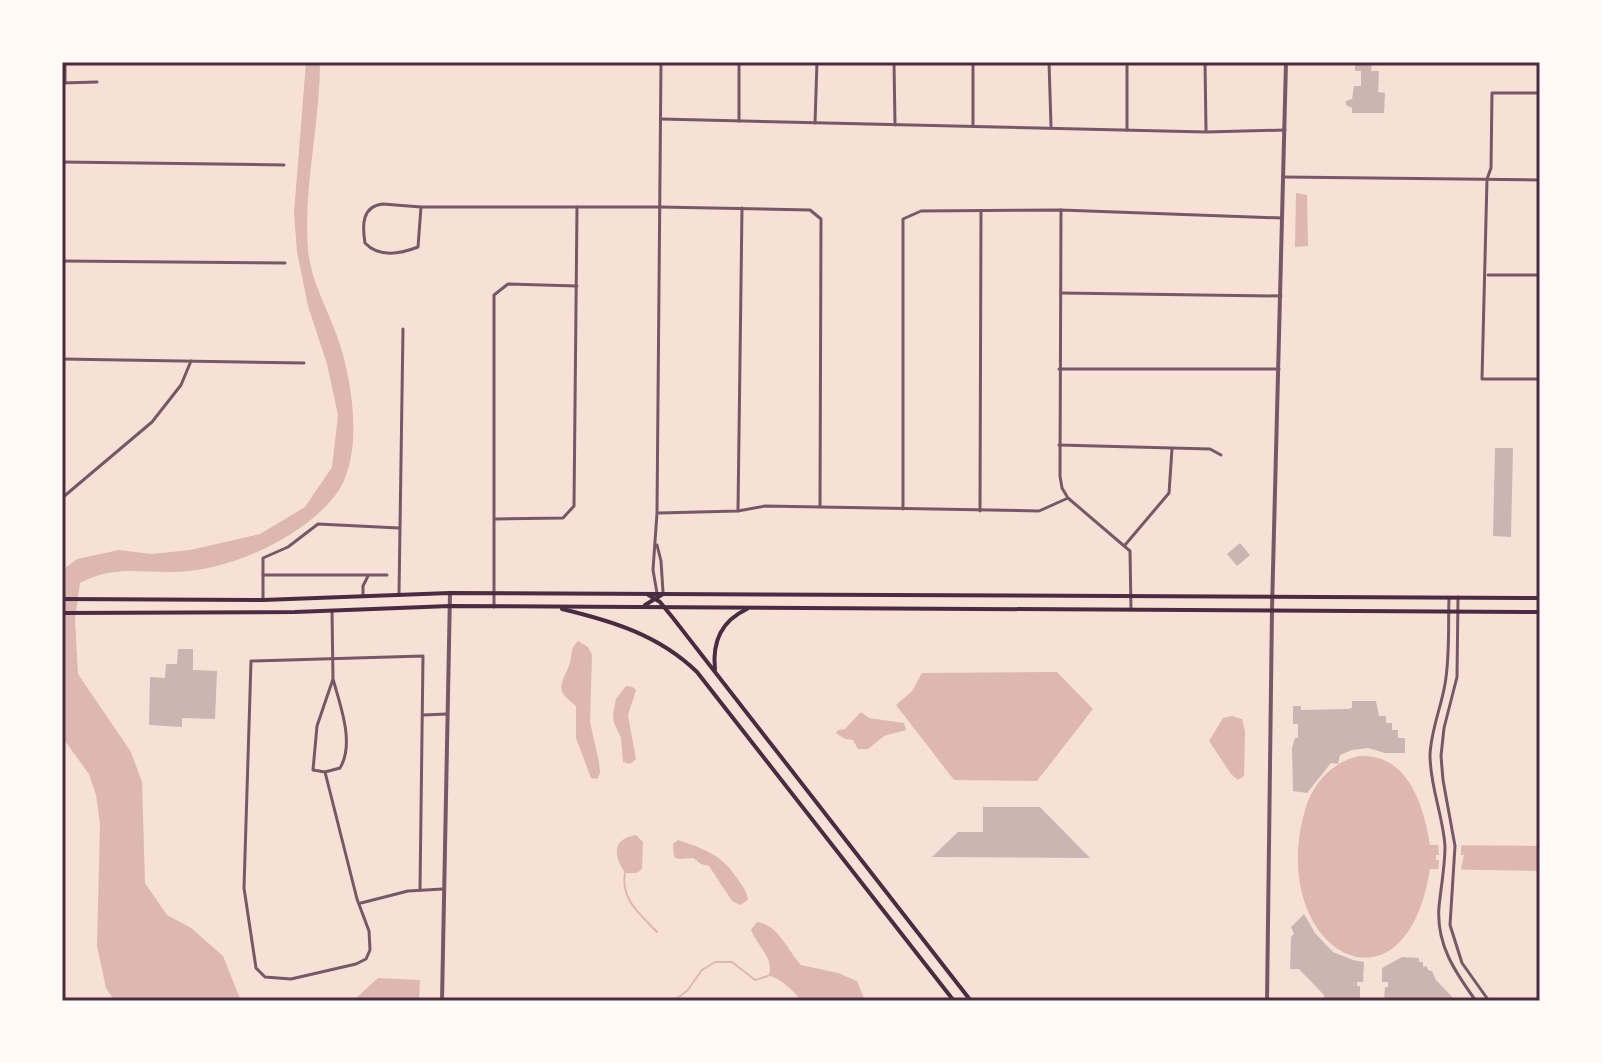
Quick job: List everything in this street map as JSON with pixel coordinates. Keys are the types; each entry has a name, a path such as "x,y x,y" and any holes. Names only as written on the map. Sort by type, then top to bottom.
{"main road":[{"path":"62,599 263,600 450,593 1540,598"},
{"path":"399,594 399,607"},
{"path":"785,608 786,594"},
{"path":"884,595 884,608"},
{"path":"994,595 994,609"},
{"path":"638,607 659,596"},
{"path":"659,596 715,673 971,1001"},
{"path":"263,600 263,613"},
{"path":"62,613 263,613 450,606 1540,612"},
{"path":"552,607 634,629 669,649 697,672 954,1001"},
{"path":"715,673 714,654 718,637 733,618 749,608"}],"street":[{"path":"65,62 64,83 97,82"},
{"path":"659,596 653,570 657,545 661,62"},
{"path":"739,62 739,121"},
{"path":"815,123 817,62"},
{"path":"894,62 895,125"},
{"path":"973,62 973,126"},
{"path":"1049,62 1051,128"},
{"path":"1127,62 1127,130"},
{"path":"1205,62 1206,132"},
{"path":"1267,1001 1272,609 1286,62"},
{"path":"1540,93 1492,93 1482,379 1540,379"},
{"path":"661,119 1206,132 1285,130"},
{"path":"62,162 284,165"},
{"path":"1284,177 1540,180"},
{"path":"421,207 418,247 405,252 382,254 365,243 363,227 367,211 374,205 810,210 821,219 820,506"},
{"path":"495,519 563,518 574,506 577,207"},
{"path":"738,511 742,208"},
{"path":"903,509 903,219 921,211 1061,210 1282,218"},
{"path":"1061,210 1058,445 1062,488 1068,498 1125,545 1132,557 1131,609"},
{"path":"980,511 981,211"},
{"path":"62,261 285,263"},
{"path":"1486,275 1540,275"},
{"path":"494,607 494,295 508,284 577,286"},
{"path":"1060,293 1281,296"},
{"path":"399,594 403,329"},
{"path":"62,359 304,363"},
{"path":"62,498 152,422 181,385 191,361"},
{"path":"1059,369 1279,369"},
{"path":"1058,445 1210,449 1221,455"},
{"path":"1125,545 1169,493 1172,448"},
{"path":"657,513 738,511 765,506 1039,511 1068,498"},
{"path":"263,600 263,558 293,544 315,525 357,524 400,528"},
{"path":"657,545 661,561 659,596"},
{"path":"263,575 387,575"},
{"path":"358,576 363,586 363,596"},
{"path":"363,586 368,576"},
{"path":"442,1001 450,593"},
{"path":"1449,597 1446,682 1433,729 1430,756 1444,838 1444,877 1439,916 1451,965 1476,1001"},
{"path":"1458,597 1457,677 1444,728 1441,756 1454,837 1450,916 1453,941 1462,963 1489,1001"},
{"path":"332,611 333,679 315,736 313,770 325,772 340,768 345,757 345,728 333,679"},
{"path":"325,772 371,944 366,959 291,979 265,977 256,968 244,888 251,661 423,656 420,890"},
{"path":"423,715 448,714"},
{"path":"361,903 420,890 445,889"}],"shaded area":[{"path":"306,62 320,62 308,203 308,250 316,283 337,336 351,393 353,435 347,474 333,498 312,519 255,553 202,569 116,572 80,583 75,619 78,674 131,752 142,782 145,883 167,915 191,928 223,956 241,1001 115,1001 106,988 97,946 100,824 96,795 89,774 62,737 62,570 77,559 119,550 151,554 190,550 260,534 305,507 332,467 338,415 327,364 308,306 297,252 294,213"},
{"path":"1296,193 1307,195 1308,246 1295,247"},
{"path":"578,641 588,647 592,655 590,722 599,762 597,779 591,778 576,738 576,706 561,688 572,650"},
{"path":"1057,672 1093,709 1037,781 954,780 896,705 912,691 922,673"},
{"path":"626,686 636,690 628,715 636,759 630,764 623,762 621,738 613,714 616,699"},
{"path":"861,712 869,718 904,723 906,730 884,736 868,749 858,749 853,740 836,733 845,729"},
{"path":"1232,716 1242,719 1245,731 1244,776 1238,780 1209,741 1223,718"},
{"path":"1359,756 1376,757 1390,763 1411,785 1423,814 1430,845 1540,846 1540,871 1430,869 1416,918 1394,947 1369,958 1343,952 1320,932 1304,901 1298,859 1305,810 1313,791 1332,769"},
{"path":"636,835 643,842 642,869 636,873 625,873 618,860 617,849 622,840"},
{"path":"678,840 704,850 725,863 744,888 748,900 740,905 732,901 709,866 693,858 674,857 673,844"},
{"path":"757,922 777,933 801,965 838,973 857,981 865,1001 801,1001 786,985 768,976 770,964 751,930"},
{"path":"378,978 420,980 419,1001 353,1001"}],"pier":[{"path":"1438,841 1461,841 1461,855 1464,855 1460,874 1438,873"}],"building":[{"path":"1355,62 1372,62 1371,71 1379,71 1378,92 1385,93 1384,113 1352,113 1352,108 1346,105 1346,101 1352,99 1354,86 1361,86 1361,71 1355,71"},
{"path":"1495,448 1513,448 1511,537 1493,536"},
{"path":"1240,543 1250,555 1237,566 1227,554"},
{"path":"178,649 193,649 193,670 217,671 215,719 182,718 182,727 149,725 150,677 165,678 166,664 177,664"},
{"path":"1352,701 1376,701 1379,716 1386,716 1386,723 1392,723 1392,730 1398,730 1398,738 1405,738 1405,753 1385,753 1368,748 1352,750 1340,755 1338,764 1331,763 1307,793 1293,791 1292,748 1295,738 1298,738 1298,724 1293,724 1293,706 1301,706 1301,710 1348,709 1352,708"},
{"path":"983,807 1040,807 1090,858 932,857 958,832 983,832"},
{"path":"1304,914 1315,933 1333,952 1364,962 1363,982 1357,982 1360,1001 1324,1000 1324,995 1299,969 1290,969 1291,937 1294,934 1291,927"},
{"path":"1402,957 1419,958 1423,967 1427,966 1432,971 1436,980 1456,1001 1384,1000 1388,982 1382,982 1382,968"}],"waterway":[{"path":"625,873 628,898 657,932"},
{"path":"673,1001 687,991 702,970 715,962 732,962 755,980 768,976"}]}
